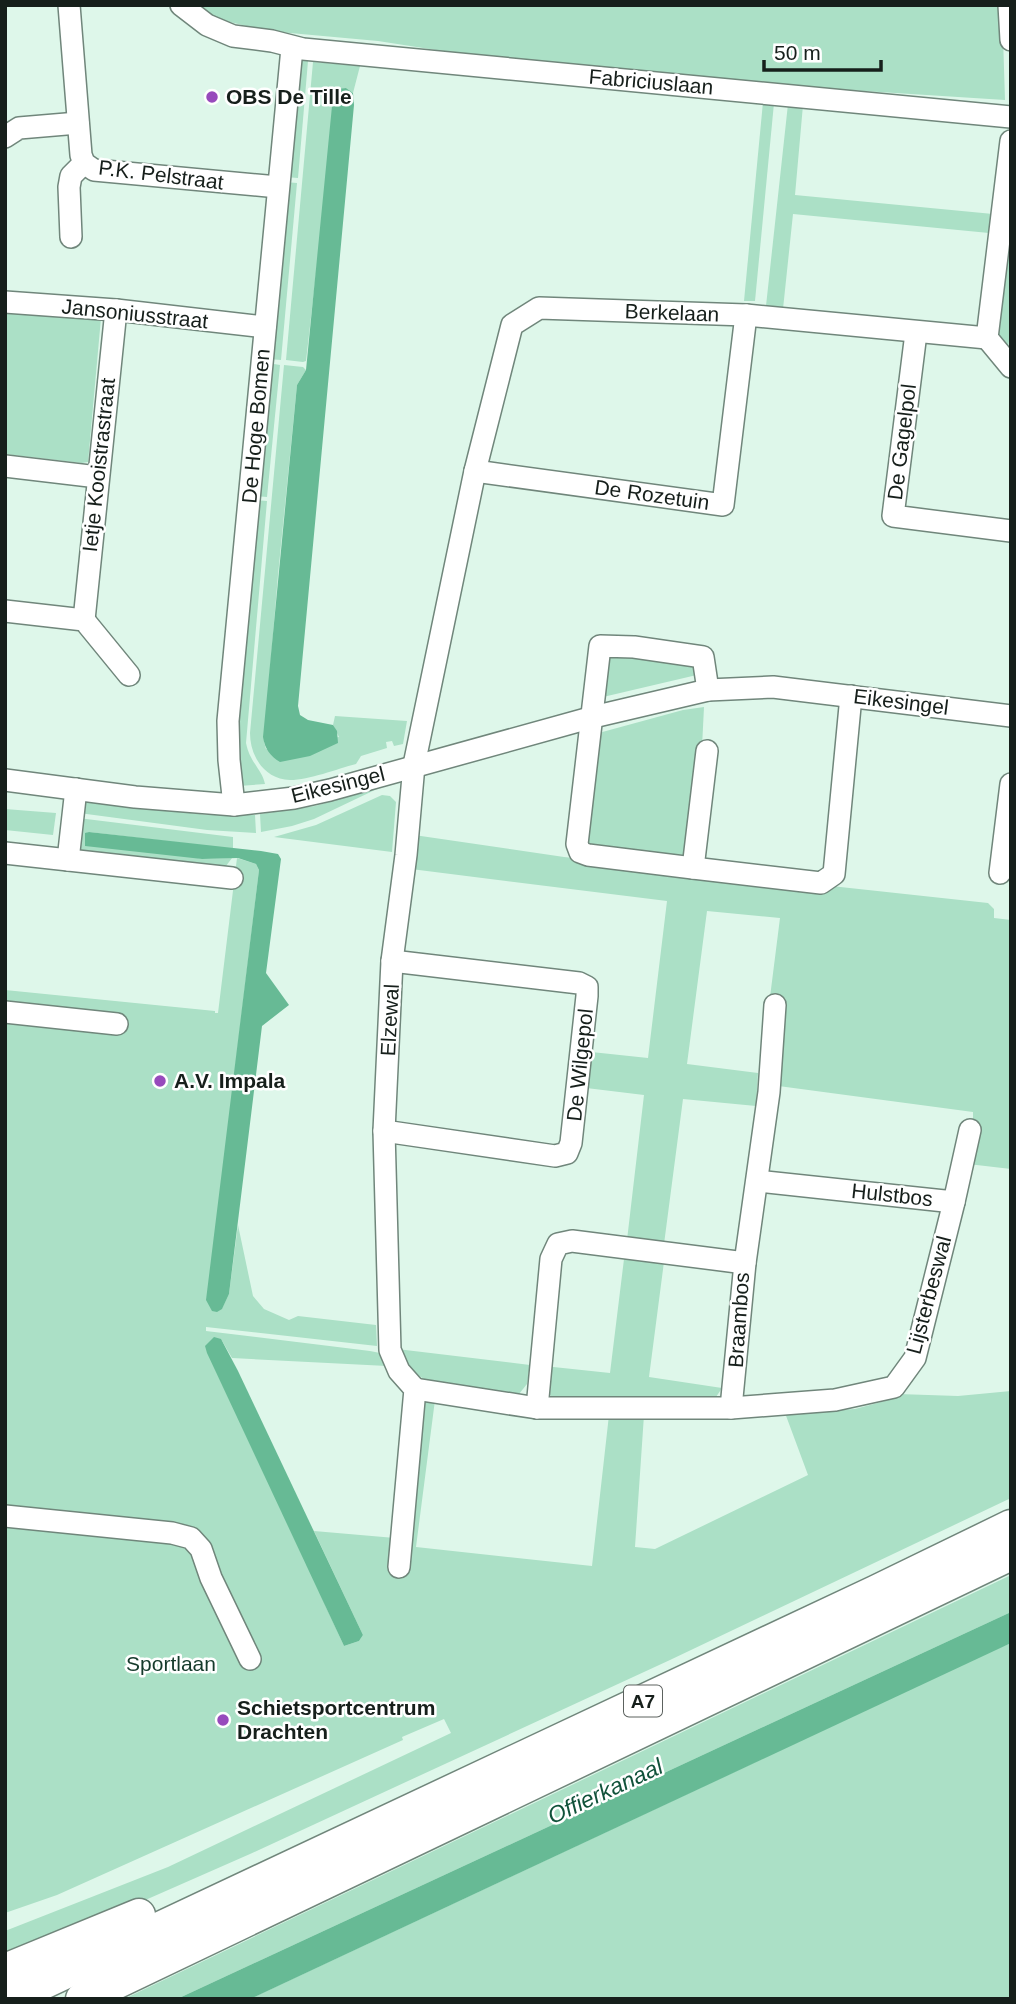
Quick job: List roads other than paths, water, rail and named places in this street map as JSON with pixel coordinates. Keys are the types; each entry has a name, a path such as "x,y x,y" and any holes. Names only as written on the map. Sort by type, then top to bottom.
{"highway":[{"name":"A7","path":"9,1999 1011,1526"},
{"name":"A7","path":"82,1999 1011,1554"},
{"name":"A7","path":"5,1970 262,1862 411,1811"}],"street":[{"name":"P.K. Pelstraat","path":"69,5 81,155 84,163 94,170 278,187"},
{"path":"181,5 207,25 233,36 272,41 292,48"},
{"path":"1010,5 1011,40"},
{"name":"Fabriciuslaan","path":"292,48 1011,117"},
{"name":"De Hoge Bomen","path":"234,804 228,721 292,48"},
{"path":"5,137 19,128 78,123"},
{"path":"1011,141 987,338 1011,367"},
{"path":"71,237 69,187 71,176 84,163"},
{"name":"Jansoniusstraat","path":"5,302 116,310 265,327"},
{"name":"Berkelaan","path":"475,471 512,325 539,308 746,315 987,338"},
{"name":"Ietje Kooistrastraat","path":"84,620 116,310"},
{"name":"De Rozetuin","path":"475,471 723,505 746,315"},
{"name":"De Gagelpol","path":"916,333 893,516 1011,531"},
{"path":"5,466 97,477"},
{"name":"Elzewal","path":"415,1389 399,1371 390,1350 384,1131 393,961 414,765 475,471"},
{"path":"5,611 84,620 129,675"},
{"path":"708,690 703,657 634,647 600,646 577,844 580,852 821,883 834,874 851,696"},
{"name":"Eikesingel","path":"5,780 135,797 234,804 294,798 593,717 708,690 773,687 1011,716"},
{"path":"692,868 707,751"},
{"path":"1000,873 1011,783"},
{"path":"68,860 76,789"},
{"path":"5,853 232,878"},
{"name":"De Wilgepol","path":"384,1131 555,1156 567,1153 571,1143 587,996 587,987 579,983 393,961"},
{"path":"745,1263 769,1093 775,1005"},
{"path":"5,1012 117,1024"},
{"name":"Hulstbos","path":"757,1181 954,1202 970,1130"},
{"name":"Lijsterbeswal","path":"731,1408 835,1400 894,1387 915,1359 954,1202"},
{"name":"Braambos","path":"537,1408 551,1259 558,1244 572,1241 745,1263 731,1408"},
{"path":"399,1567 415,1389 537,1408 731,1408"},
{"path":"5,1516 172,1533 191,1538 201,1549 211,1578 250,1659"}],"place":[{"name":"OBS De Tille","path":"212,97"},
{"name":"A.V. Impala","path":"160,1081"},
{"name":"Schietsportcentrum Drachten","path":"223,1720"}],"park label":[{"name":"Sportlaan","path":"171,1664"}],"water label":[{"name":"Offierkanaal","path":"605,1791"}]}
